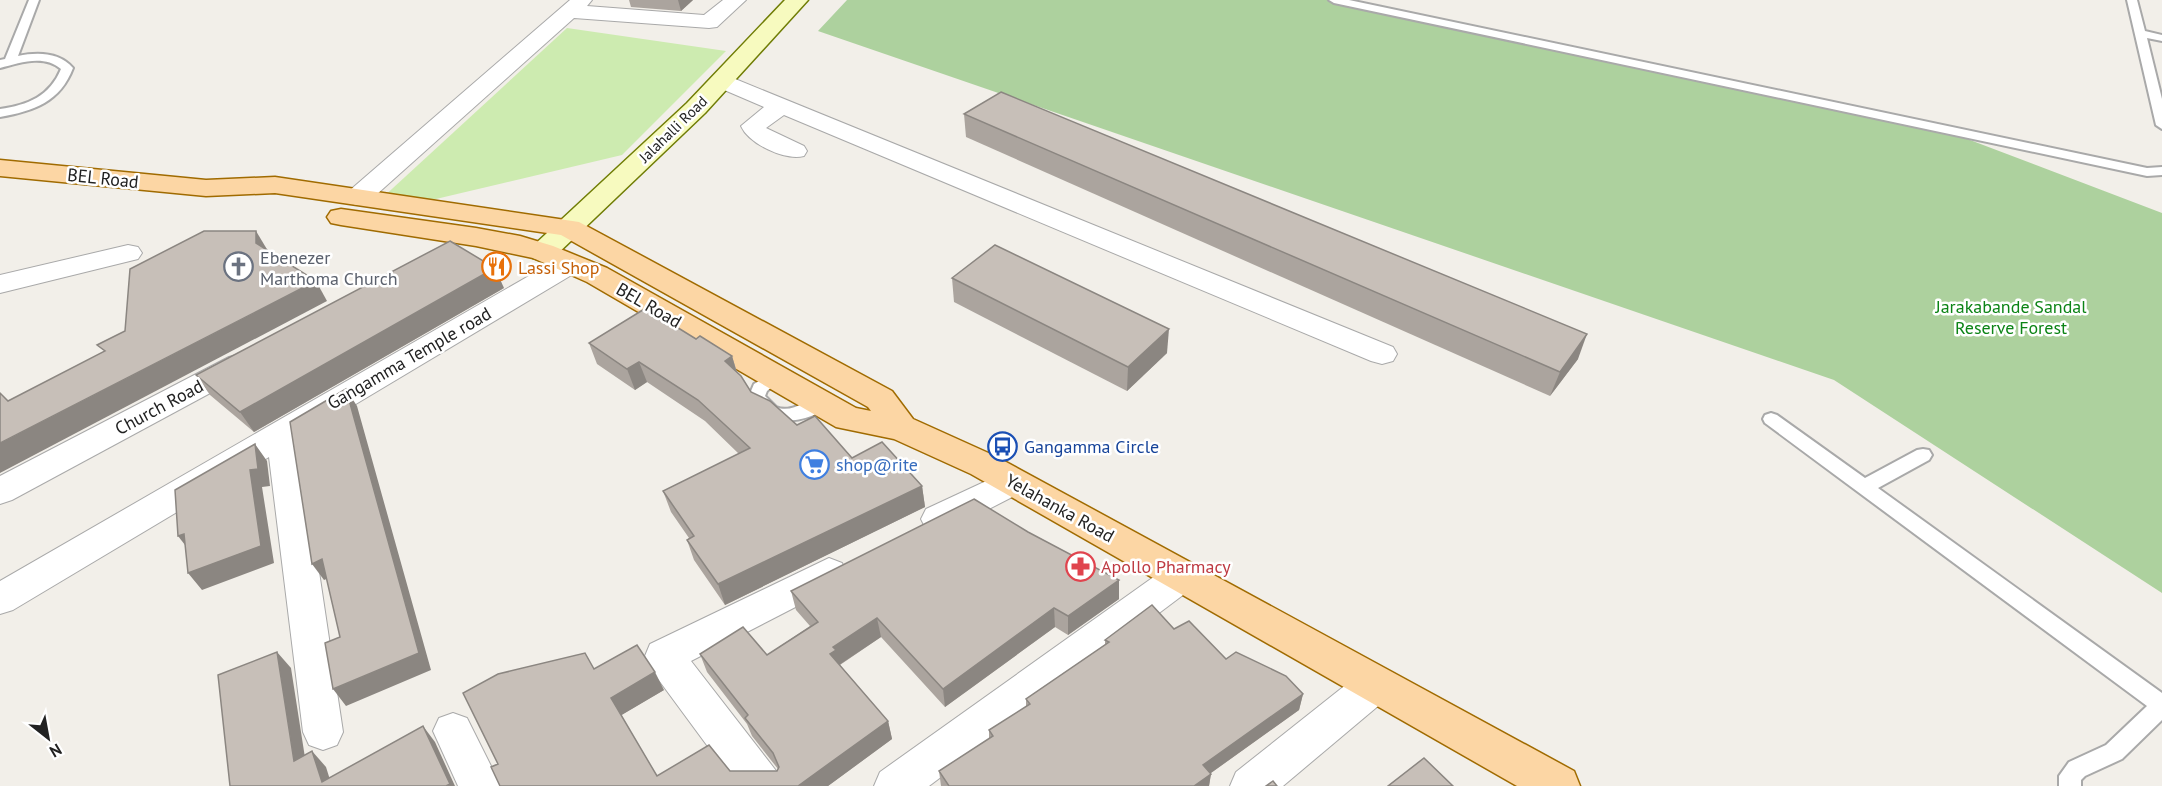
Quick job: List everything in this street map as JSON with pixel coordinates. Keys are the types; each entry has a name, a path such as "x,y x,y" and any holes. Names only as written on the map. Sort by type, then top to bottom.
{"main road":[{"name":"Jalahalli Road","path":"544,254 557,225 690,95 777,0"},
{"name":"Jalahalli Road","path":"557,225 723,81 797,0"},
{"name":"BEL Road","path":"0,168 206,188 275,184 557,225"},
{"name":"BEL Road","path":"206,188 239,203 476,237 544,254 597,275 848,418 901,428"},
{"name":"Yelahanka Road","path":"557,225 880,399 901,428 983,465 1558,786"}],"street":[{"path":"365,198 581,5 709,22 736,0"},
{"path":"723,81 1382,354"},
{"path":"782,105 753,126 756,132 795,151"},
{"path":"434,260 476,237"},
{"path":"0,284 128,253"},
{"name":"Gangamma Temple road","path":"0,599 282,433 544,254"},
{"name":"Church Road","path":"0,491 265,350"},
{"path":"282,433 322,732"},
{"path":"907,535 1012,482"},
{"path":"762,786 664,656 854,561"},
{"path":"895,786 1182,576"},
{"path":"1251,786 1376,684"},
{"path":"453,731 480,786"}],"lane":[{"path":"5,62 34,0"},
{"path":"1334,0 2135,169 2162,172"},
{"path":"2132,0 2162,125"},
{"path":"2142,34 2162,38"},
{"path":"0,113 37,103 54,94 63,83 67,68 62,61 41,57 5,62"},
{"path":"1771,419 2162,706 2114,752 2077,770 2070,776 2070,786"},
{"path":"1864,488 1923,455"}],"green space":[{"name":"Jarakabande Sandal Reserve Forest","path":"847,0 1344,0 1933,126 2162,213 2162,593 1834,380 818,31"},
{"path":"567,28 726,51 622,155 419,203 381,199"}],"building":[{"path":"1001,92 1587,334 1560,372 964,114"},
{"path":"204,231 256,231 256,243 316,281 0,443 0,393 8,401 105,351 97,345 125,331 130,269"},
{"path":"450,241 495,268 240,412 196,375"},
{"path":"995,245 1169,329 1128,367 952,278"},
{"path":"646,308 696,339 700,336 732,356 725,361 741,376 751,392 770,401 797,425 815,416 852,458 882,442 922,486 718,584 687,540 694,536 663,491 750,448 698,400 639,362 627,369 589,343"},
{"path":"346,389 419,653 333,689 325,643 340,637 322,559 312,564 290,422"},
{"path":"255,444 258,469 250,470 261,546 188,573 184,534 178,536 175,490"},
{"path":"974,499 1028,532 1119,580 1068,616 1054,608 943,689 877,618 833,647 836,650 830,654 888,721 798,786 500,786 491,767 498,764 463,693 498,674 585,653 594,669 637,645 655,672 611,698 657,776 709,745 730,771 777,771 779,767 773,753 745,718 748,715 700,654 743,627 767,655 818,622 791,591"},
{"path":"1152,605 1174,629 1189,621 1226,659 1236,652 1286,676 1303,694 1203,765 1211,774 1194,786 949,786 939,771 993,736 989,730 1030,704 1026,699 1109,642 1105,640"},
{"path":"277,652 294,761 312,751 322,782 423,726 450,784 446,786 230,786 218,675"},
{"path":"1424,758 1453,786 1388,786"},
{"path":"1273,781 1277,786 1266,786"}],"place":[{"name":"Ebenezer Marthoma Church","path":"239,267"},
{"name":"Lassi Shop","path":"497,267"},
{"name":"Gangamma Circle","path":"1003,446"},
{"name":"shop@rite","path":"815,464"},
{"name":"Apollo Pharmacy","path":"1080,566"}]}
